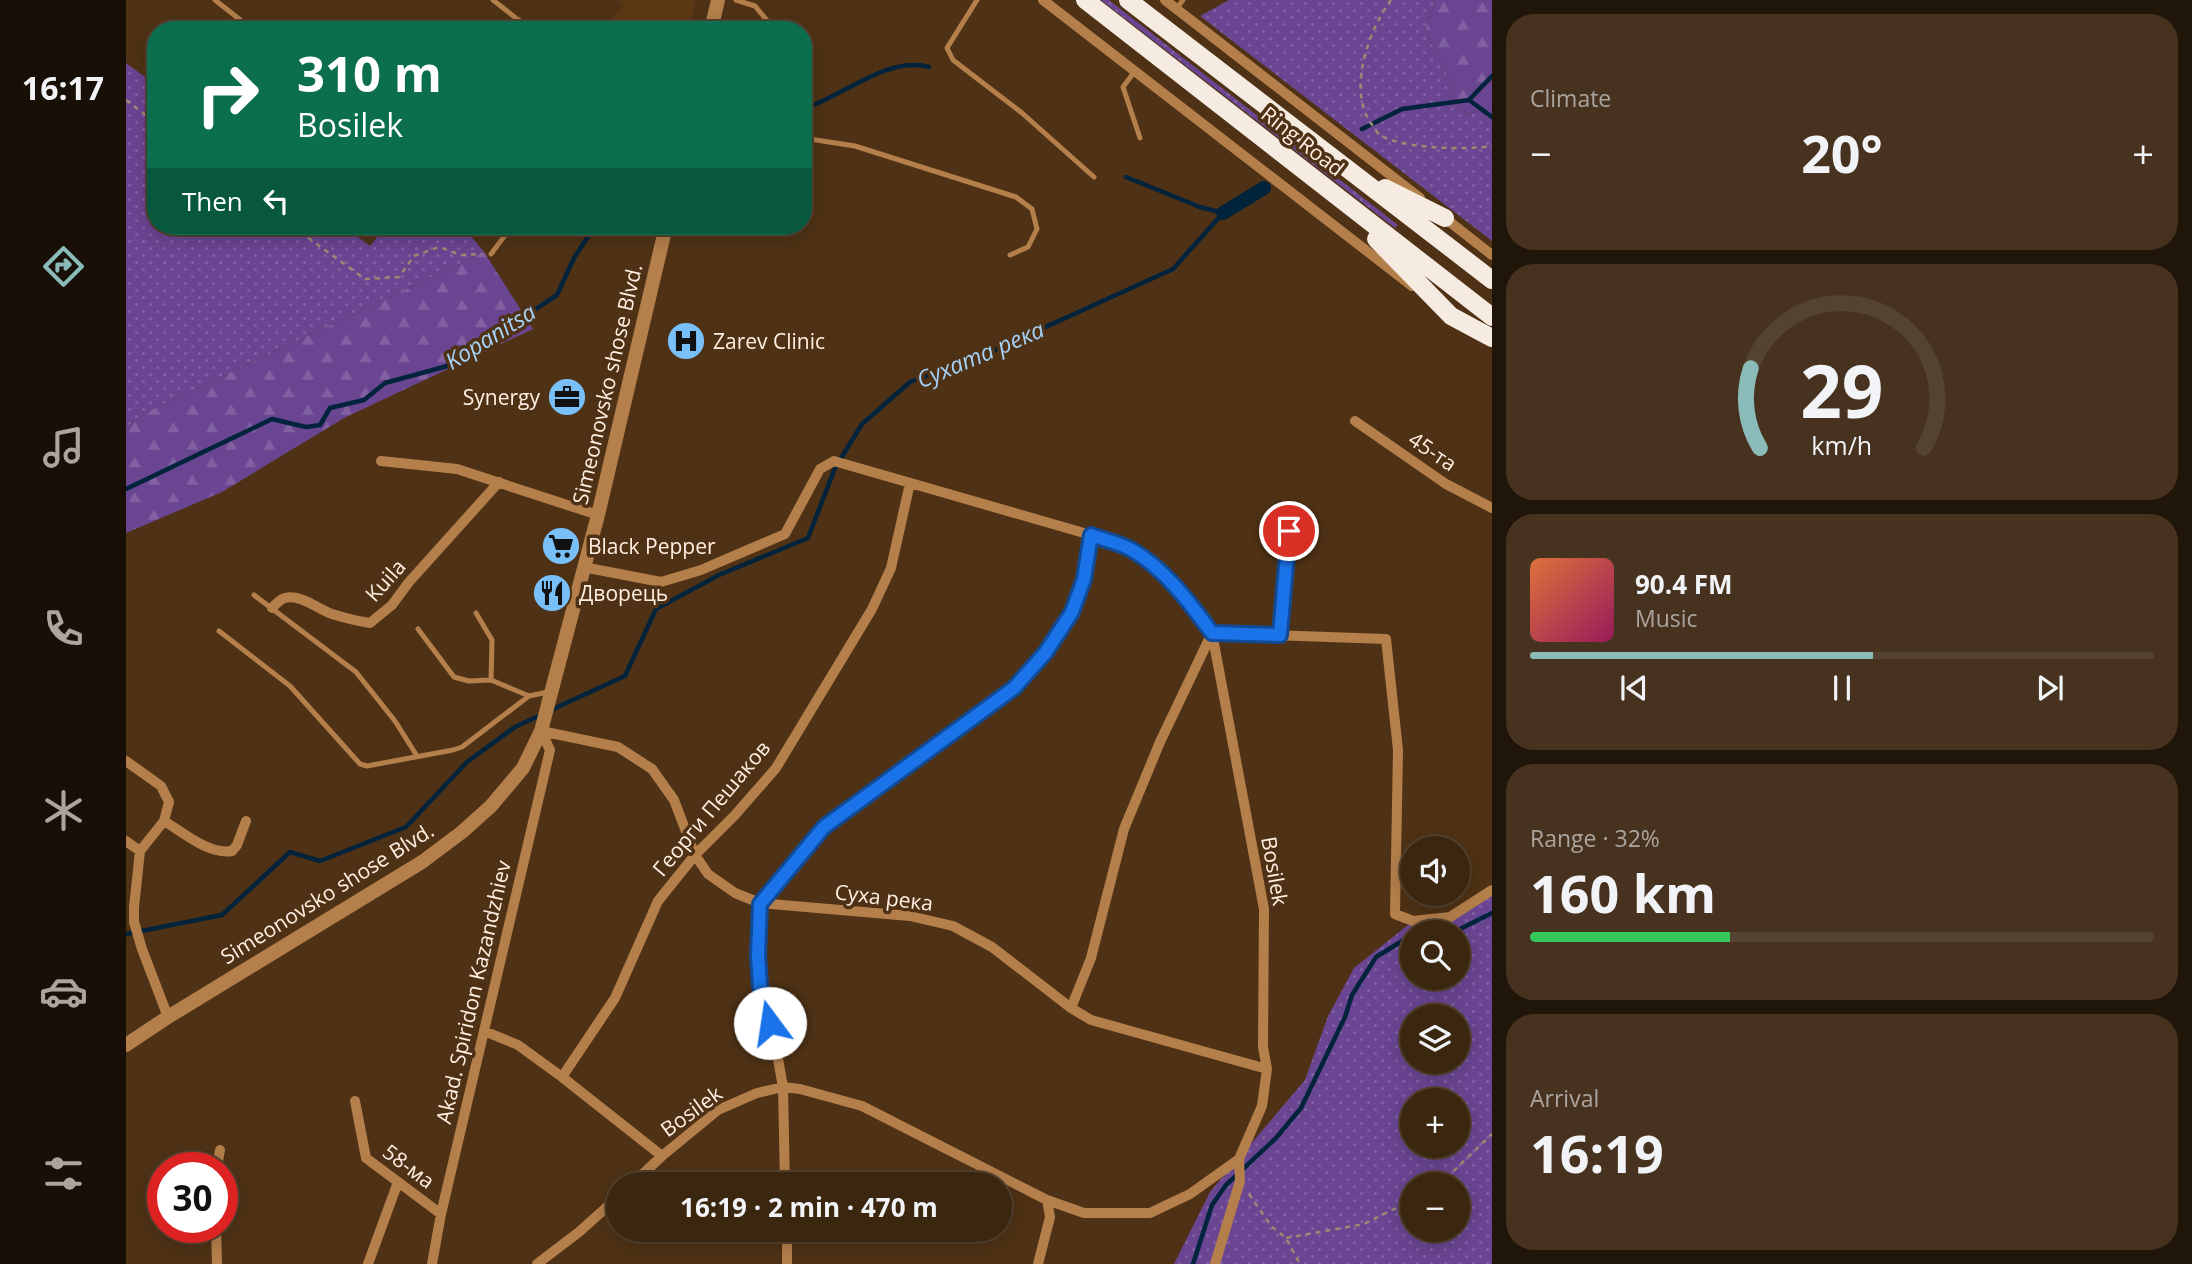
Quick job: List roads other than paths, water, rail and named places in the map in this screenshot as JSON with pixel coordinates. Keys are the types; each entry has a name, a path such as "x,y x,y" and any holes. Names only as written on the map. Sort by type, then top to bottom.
{"highway":[{"name":"Ring Road","path":"1085,0 1492,317"},
{"name":"Ring Road","path":"1128,0 1492,280"},
{"path":"1349,170 1445,218"},
{"path":"1332,193 1451,316 1492,338"}],"street":[{"path":"713,21 718,0"},
{"path":"1043,0 1492,348"},
{"path":"1165,0 1180,4 1492,255"},
{"name":"Simeonovsko shose Blvd.","path":"126,1045 422,862 491,806 523,768 541,731 598,515 664,235"},
{"name":"45-та","path":"1356,421 1446,484 1492,508"},
{"path":"381,461 457,470 598,515"},
{"name":"Bosilek","path":"583,568 661,582 701,570 785,534 820,469 834,461 1091,535 1132,550 1161,572 1190,603 1212,633 1264,909 1263,1047 1267,1069 1262,1107 1239,1159 1190,1194 1150,1213 1084,1213 1047,1200 862,1106 783,1087 757,1093 718,1110 645,1172"},
{"name":"Kuila","path":"272,608 283,598 292,598 341,617 370,623 392,605 409,582 499,482"},
{"name":"Георги Пешаков","path":"562,1077 615,998 658,901 695,855 736,815 776,768 872,609 891,568 910,483"},
{"path":"785,1172 783,1087 775,1042 760,986 760,904 824,827 1014,688 1038,662 1072,612 1084,579 1091,535"},
{"path":"1071,1008 1091,958 1124,829 1160,742 1212,633 1386,639 1398,750 1395,914 1413,921 1450,917 1492,890"},
{"name":"Суха река","path":"541,731 618,747 652,769 674,800 695,855 708,874 735,893 760,904 910,916 953,926 992,947 1071,1008 1091,1020 1267,1069"},
{"name":"Akad. Spiridon Kazandzhiev","path":"432,1264 441,1214 550,750 541,731"},
{"path":"126,761 161,786 169,802 164,821 140,851 134,922 168,1017"},
{"path":"164,821 222,852 232,850 237,845 246,821"},
{"path":"126,842 140,851"},
{"path":"484,1031 518,1045 662,1156"},
{"name":"58-ма","path":"355,1101 366,1158 441,1214"},
{"path":"1215,1264 1240,1181 1239,1159"},
{"path":"368,1264 398,1182"},
{"path":"1038,1264 1050,1217 1047,1200"},
{"path":"537,1264 579,1233 606,1208"},
{"path":"787,1242 788,1264"},
{"path":"216,1243 217,1264"}],"lane":[{"path":"215,0 242,21"},
{"path":"493,0 519,20"},
{"path":"736,0 755,6 768,21"},
{"path":"977,0 947,48 953,60 1022,113 1094,177"},
{"path":"1135,71 1123,87 1140,138"},
{"path":"812,139 855,146 1016,197 1032,209 1037,229 1028,247 1010,255"},
{"path":"491,254 505,235"},
{"path":"1280,635 1289,531"},
{"path":"254,595 356,672 395,721 417,756"},
{"path":"476,613 492,640 491,680"},
{"path":"418,629 454,677 469,681 491,680 529,696"},
{"path":"219,631 289,687 360,764 367,766 462,747 529,696 550,692"}],"waterway":[{"name":"Kopanitsa","path":"812,105 881,72 913,65 929,67"},
{"name":"Сухата река","path":"1362,129 1402,109 1469,100 1492,76"},
{"path":"1469,100 1492,117"},
{"name":"Сухата река","path":"551,710 625,676 656,609 719,575 808,538 835,468 862,424 910,382 993,351 1173,269 1223,213 1200,207 1126,177"},
{"name":"Сухата река","path":"1223,213 1264,188"},
{"name":"Kopanitsa","path":"126,489 272,419 306,427 320,425 330,408 364,400 385,383 451,365 557,295 574,258 589,235"},
{"name":"Сухата река","path":"126,934 222,915 290,852 320,861 406,827 467,762 515,727 543,714"},
{"path":"1470,924 1492,913"},
{"path":"1193,1264 1212,1205 1226,1185 1276,1138 1301,1108 1345,1017 1352,995 1376,957 1400,942"}],"place":[{"name":"Zarev Clinic","path":"686,341"},
{"name":"Synergy","path":"567,397"},
{"name":"Black Pepper","path":"561,546"},
{"name":"Дворець","path":"552,593"}]}
